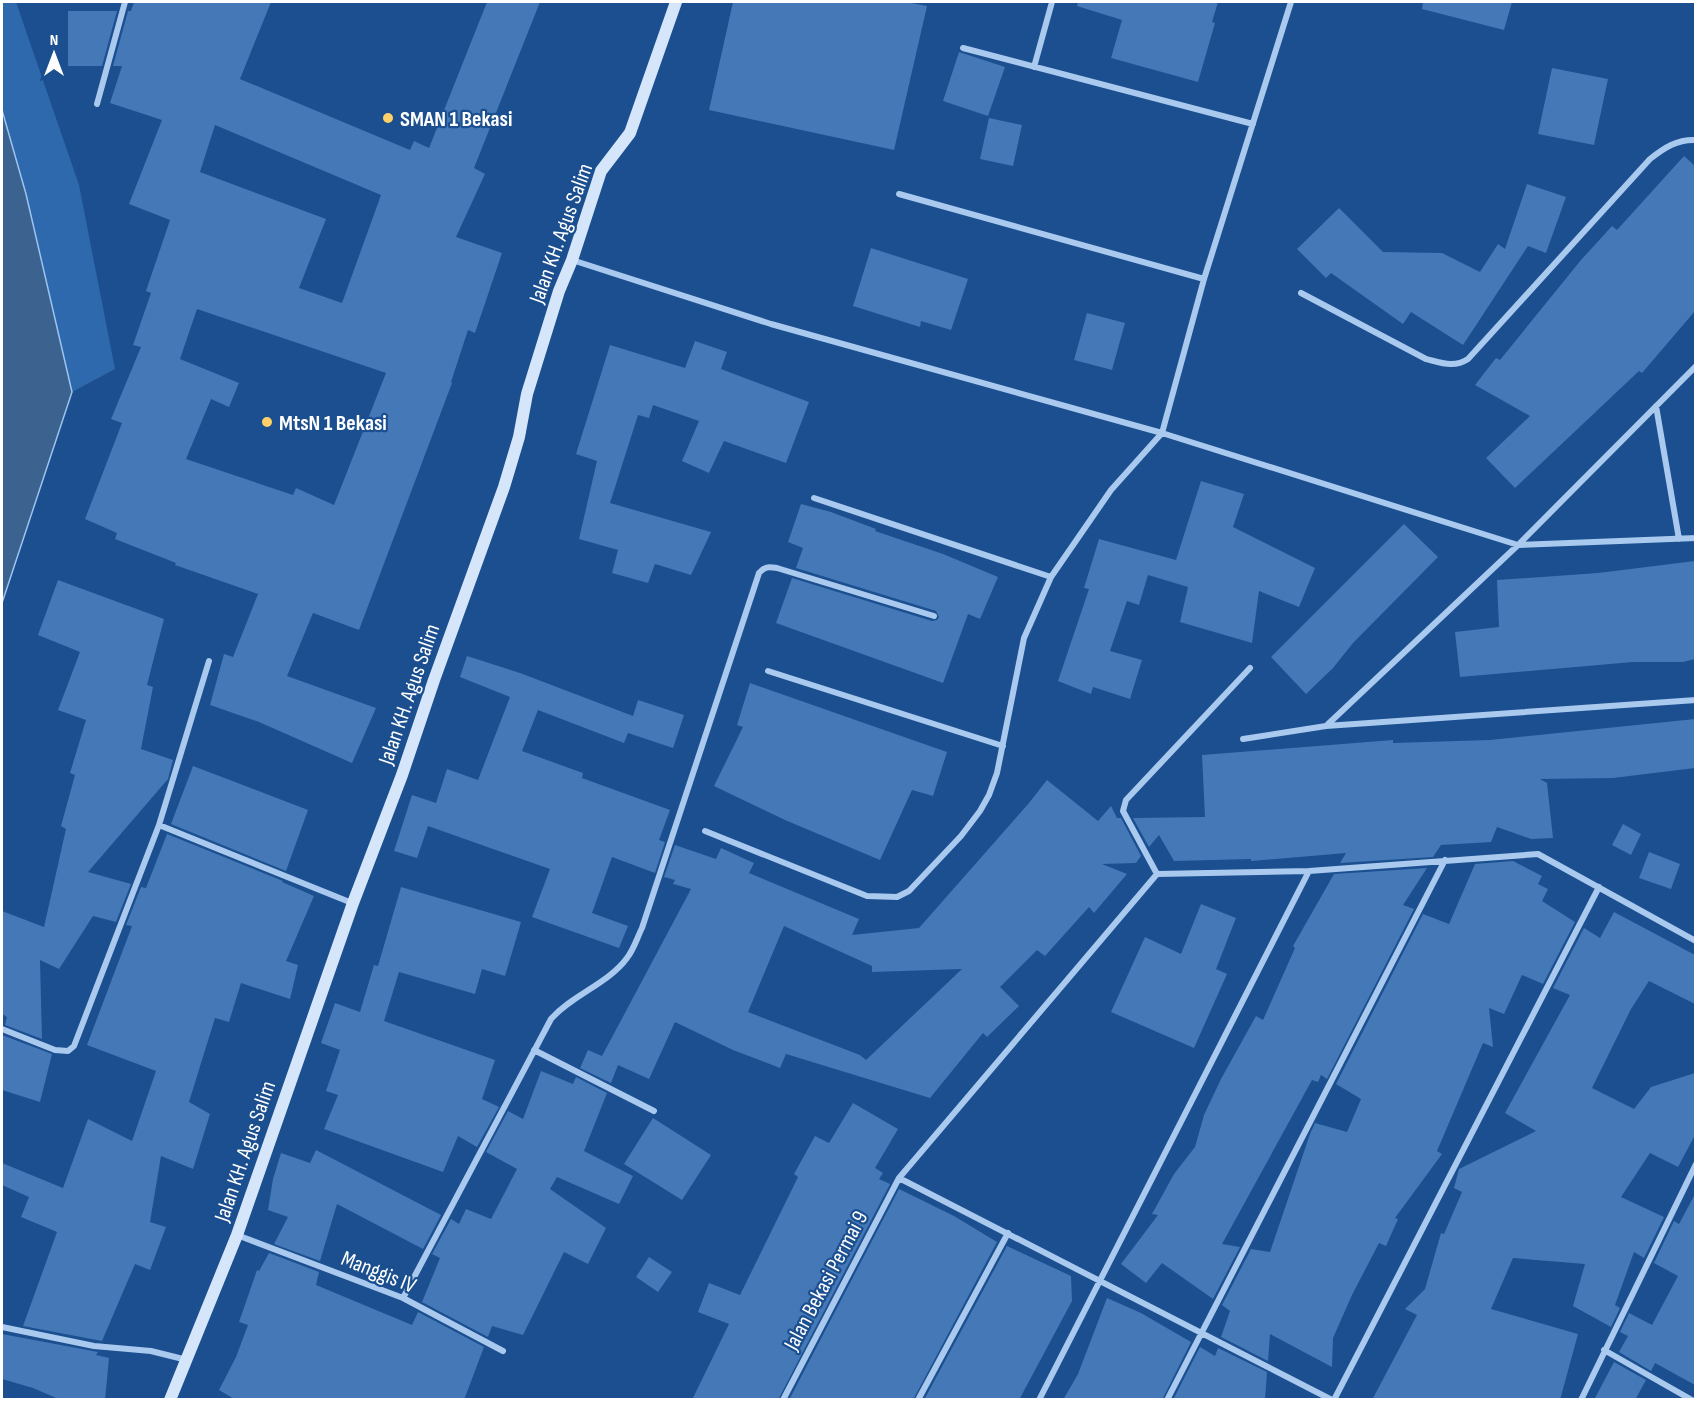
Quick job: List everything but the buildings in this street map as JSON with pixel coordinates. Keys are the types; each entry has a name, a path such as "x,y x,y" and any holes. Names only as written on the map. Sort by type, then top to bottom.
{"street":[{"path":"97,104 125,2"},
{"name":"Jalan KH. Agus Salim","path":"170,1400 237,1235 353,903 402,775 504,487 519,437 530,383 559,291 602,171 630,133 675,2"},
{"path":"1034,67 1052,2"},
{"path":"705,831 867,896 897,897 909,891 961,836 980,812 998,773 1024,638 1051,577 1111,490 1162,433 1204,279 1291,2"},
{"path":"963,48 1253,124"},
{"path":"1301,293 1426,359 1444,364 1461,363 1468,359 1650,159 1663,148 1685,140 1695,140"},
{"path":"899,194 1204,279"},
{"path":"572,260 771,324 1162,433 1518,545 1695,538"},
{"path":"1326,726 1518,545 1695,366"},
{"path":"1656,406 1679,539"},
{"path":"814,498 1051,577"},
{"path":"403,1298 551,1019 562,1007 610,974 626,960 632,951 642,928 759,573 763,569 777,568 934,616"},
{"path":"2,1029 55,1050 68,1051 74,1046 159,825 210,661"},
{"path":"1250,669 1169,753 1123,806 1123,811 1157,874 1309,871 1538,854 1695,941"},
{"path":"768,671 1003,746"},
{"path":"1243,739 1326,726 1695,700"},
{"path":"159,825 353,903"},
{"path":"1167,1400 1445,860"},
{"path":"1039,1400 1309,871"},
{"name":"Jalan Bekasi Permai 9","path":"783,1400 899,1178 1157,874"},
{"path":"899,1178 1333,1400 1599,887"},
{"path":"534,1050 654,1112"},
{"path":"1581,1400 1695,1164"},
{"path":"918,1400 1008,1233"},
{"name":"Manggis IV","path":"237,1235 403,1298 503,1351"},
{"path":"2,1327 94,1346 151,1351 187,1360"},
{"path":"1604,1350 1692,1400"}],"shaded area":[{"path":"2,2 16,2 79,185 115,369 72,392 26,194 2,110"},
{"path":"2,110 26,194 72,392 2,603"}],"place":[{"name":"SMAN 1 Bekasi","path":"388,118"},
{"name":"MtsN 1 Bekasi","path":"267,422"}]}
